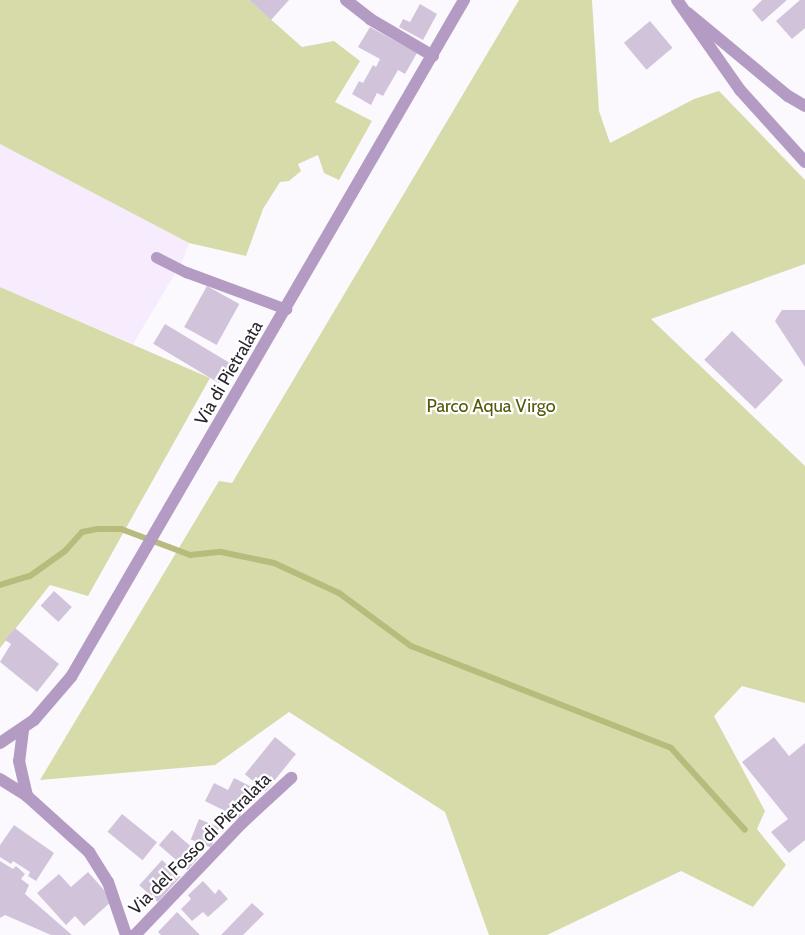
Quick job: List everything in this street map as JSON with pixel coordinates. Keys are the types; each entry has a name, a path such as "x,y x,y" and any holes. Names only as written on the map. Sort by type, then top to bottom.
{"street":[{"path":"346,0 370,19 433,56"},
{"name":"Via di Pietralata","path":"0,743 23,730 44,711 71,676 286,310 464,0"},
{"path":"680,4 788,96 805,106"},
{"path":"680,4 740,90 805,162"},
{"path":"23,730 18,762 27,796"},
{"name":"Via del Fosso di Pietralata","path":"135,935 242,823 291,778"},
{"path":"0,779 27,796 94,858 112,891 126,935"}],"lane":[{"path":"156,257 186,272 286,310"}],"shaded area":[{"path":"0,144 189,243 182,262 133,344 0,287"}],"green space":[{"path":"0,0 249,0 302,47 334,41 360,61 335,102 372,121 339,180 324,173 318,155 298,164 301,171 289,181 280,182 263,209 246,256 189,243 0,144"},
{"name":"Parco Aqua Virgo","path":"519,0 592,0 599,111 610,143 694,99 719,91 805,180 805,264 651,319 805,466 805,703 742,686 714,716 765,811 757,829 786,865 753,907 681,871 547,935 489,935 445,812 289,712 215,765 40,780 219,481 232,483"},
{"path":"0,287 210,378 88,596 50,585 0,648"}],"building":[{"path":"249,0 289,0 271,20"},
{"path":"762,0 787,0 762,22 752,10"},
{"path":"800,0 805,0 805,28 792,39 776,21"},
{"path":"420,4 437,14 423,40 399,27 403,19 410,22"},
{"path":"650,21 672,48 646,70 624,43"},
{"path":"370,27 417,53 405,74 398,70 383,96 377,93 371,105 352,94 359,81 363,83 373,65 376,67 380,59 358,47"},
{"path":"207,286 239,304 217,345 184,327"},
{"path":"782,310 805,310 805,367 775,321"},
{"path":"165,324 231,364 219,383 153,344"},
{"path":"732,331 783,380 755,409 704,360"},
{"path":"54,591 72,607 58,622 41,606"},
{"path":"15,628 59,664 37,692 0,662 11,644 5,640"},
{"path":"275,737 296,754 266,791 245,774"},
{"path":"774,737 789,756 805,743 805,840 789,853 771,832 788,819 742,762"},
{"path":"234,778 254,788 239,818 205,801 214,783 228,790"},
{"path":"122,814 157,842 142,860 108,832"},
{"path":"199,819 219,827 211,848 191,839"},
{"path":"14,825 54,853 36,881 28,876 30,872 13,861 11,864 0,857 0,845"},
{"path":"172,830 201,855 188,870 159,845"},
{"path":"162,860 181,877 158,902 139,885"},
{"path":"0,861 13,869 16,866 25,874 21,879 29,885 25,894 72,935 51,935 5,915 0,918"},
{"path":"88,872 113,900 84,926 75,916 66,925 37,893 59,874 71,887"},
{"path":"203,881 215,894 219,889 228,899 208,917 203,912 192,921 181,909 191,899 188,895"},
{"path":"252,903 264,914 243,935 221,935"},
{"path":"177,912 200,935 161,935 158,932"}],"waterway":[{"path":"0,585 30,576 65,551 82,532 97,529 121,529 190,555 221,552 274,563 339,593 411,646 671,748 745,830"}]}
